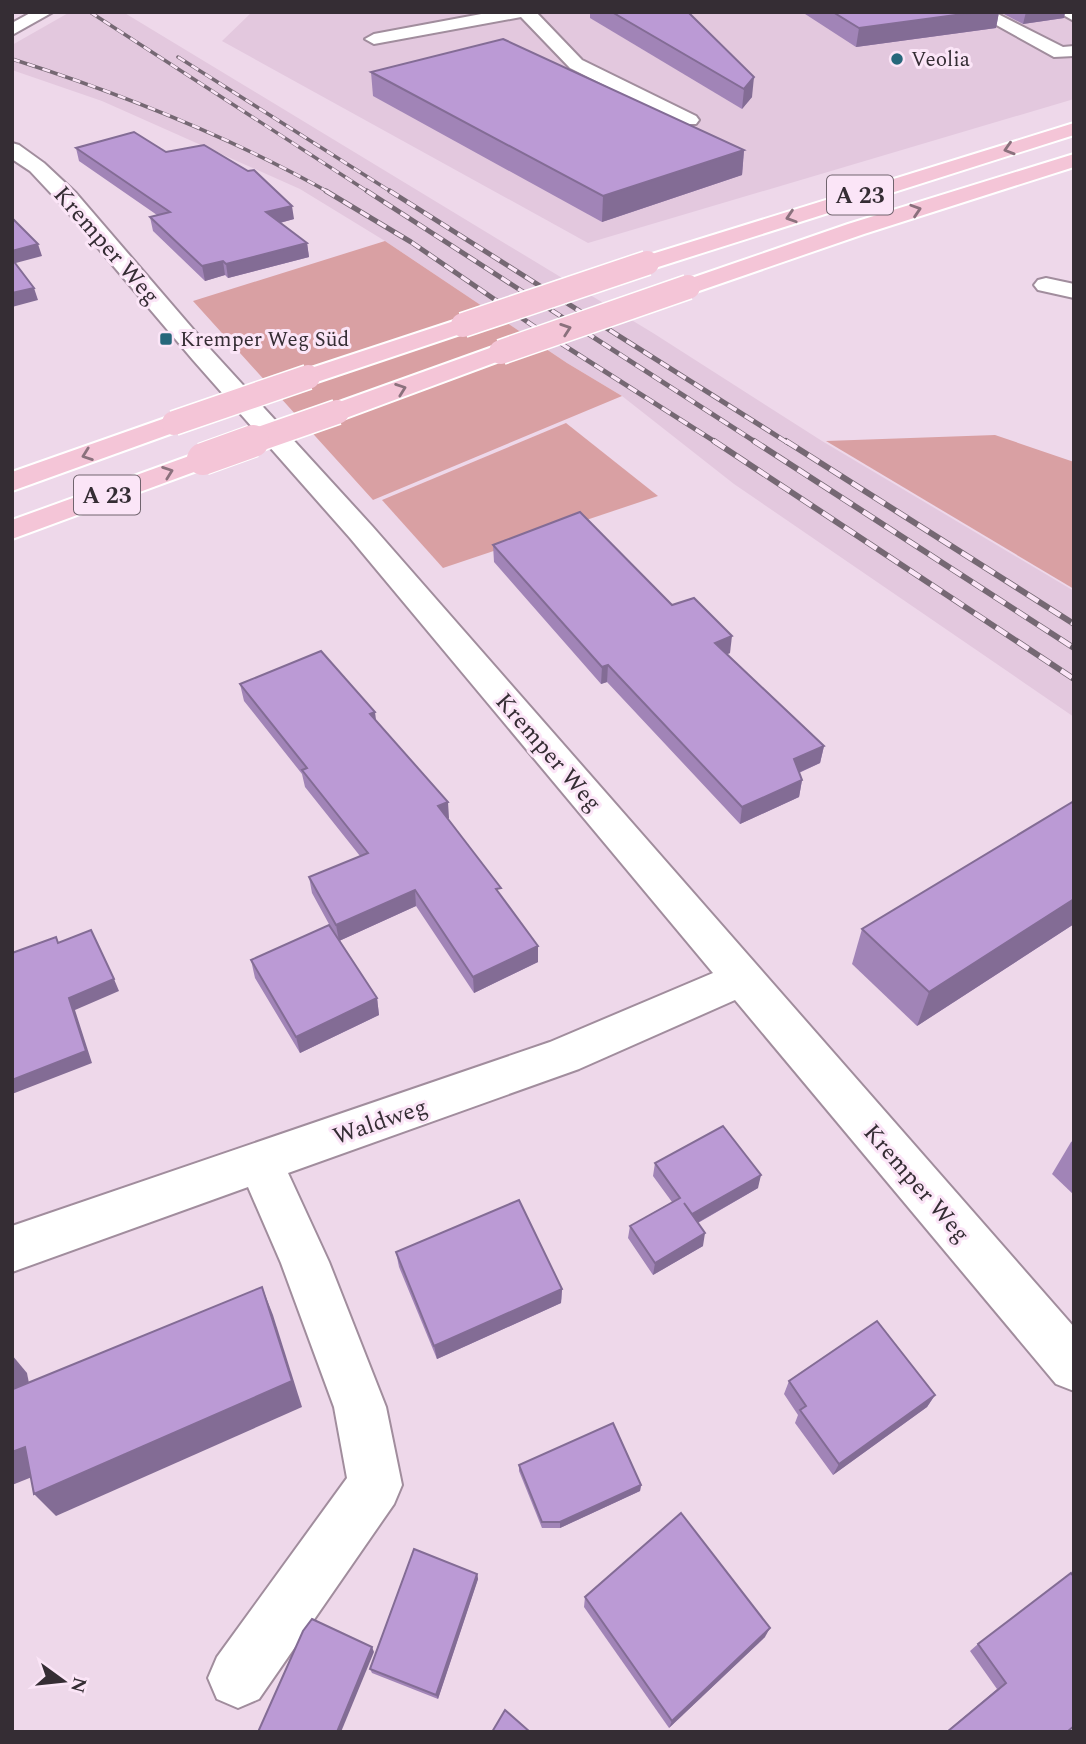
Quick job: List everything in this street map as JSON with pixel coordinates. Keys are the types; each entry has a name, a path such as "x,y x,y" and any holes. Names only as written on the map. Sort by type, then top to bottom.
{"highway":[{"name":"A 23","path":"12,482 174,423 647,262 1074,129"},
{"name":"A 23","path":"12,530 501,352 856,229 1074,160"}],"street":[{"path":"12,30 45,12"},
{"path":"374,39 520,12"},
{"path":"526,12 576,64 689,120"},
{"path":"981,12 1060,53 1074,51"},
{"path":"1066,12 1074,16"},
{"name":"Kremper Weg","path":"12,149 37,167 100,234 201,355 370,542 1074,1366"},
{"path":"1046,285 1074,291"},
{"name":"Waldweg","path":"12,1249 564,1056 743,978"},
{"path":"238,1678 375,1485 360,1407 304,1262 260,1163"}],"shaded area":[{"path":"70,12 123,12 653,333 822,441 1074,591 1074,717 734,484 622,396 567,363 385,241 300,189 102,101 12,70 12,45"},
{"path":"252,12 1074,12 1074,99 588,243 222,41"},
{"path":"385,241 567,363 622,396 373,500 193,301"},
{"path":"566,423 658,496 443,568 382,500"},
{"path":"995,435 1074,462 1074,589 826,441"}],"building":[{"path":"612,12 688,12 754,77 744,89"},
{"path":"833,12 978,12 859,28"},
{"path":"503,39 744,150 603,196 371,72"},
{"path":"134,132 166,152 204,145 248,171 254,170 292,206 266,212 307,243 226,264 223,261 202,266 150,217 170,212 76,148"},
{"path":"12,218 38,244 12,251"},
{"path":"12,259 34,288 12,293"},
{"path":"580,512 672,605 694,598 732,636 715,643 824,746 794,759 802,780 742,807 608,665 602,667 493,545"},
{"path":"321,651 375,712 370,714 448,802 438,806 501,888 496,889 538,946 473,977 415,890 336,925 309,877 368,853 302,770 307,768 240,684"},
{"path":"1074,801 1074,899 929,992 862,929"},
{"path":"329,925 377,998 296,1037 251,960"},
{"path":"91,930 114,979 69,998 86,1051 12,1080 12,953 56,937 58,943"},
{"path":"723,1126 761,1175 692,1214 684,1203 705,1233 655,1263 630,1226 680,1198 655,1163"},
{"path":"519,1200 562,1289 434,1346 396,1252"},
{"path":"262,1287 292,1381 34,1494 25,1447 12,1452 12,1383 13,1389"},
{"path":"877,1321 935,1395 839,1464 800,1410 806,1406 789,1381"},
{"path":"613,1423 641,1485 560,1522 542,1522 519,1465"},
{"path":"681,1513 770,1628 672,1721 585,1597"},
{"path":"414,1549 477,1574 436,1695 370,1669"},
{"path":"1071,1573 1074,1577 1074,1726 1067,1732 947,1732 1006,1683 978,1644"},
{"path":"312,1619 372,1647 337,1732 258,1732 303,1631"},
{"path":"505,1710 530,1732 492,1732"}],"railway":[{"path":"90,12 370,193"},
{"path":"178,57 393,193"},
{"path":"12,59 174,118 253,153 330,193"},
{"path":"326,191 411,242 532,325 717,443"},
{"path":"367,191 757,443"},
{"path":"390,191 788,443"},
{"path":"714,441 1074,679"},
{"path":"754,441 1074,648"},
{"path":"786,441 1074,624"}],"place":[{"name":"Veolia","path":"897,59"},
{"name":"Kremper Weg Süd","path":"166,339"}]}
